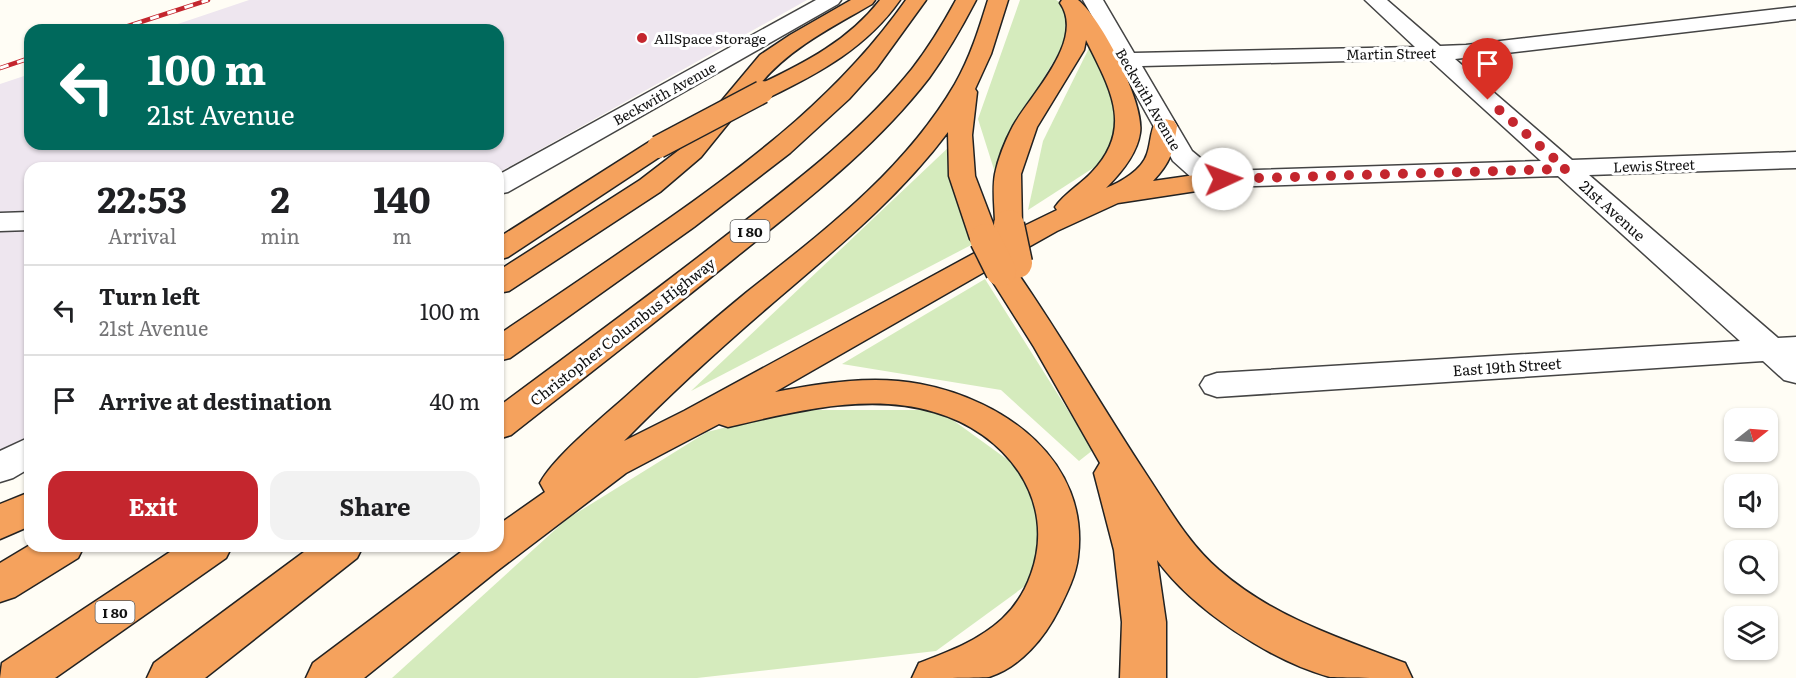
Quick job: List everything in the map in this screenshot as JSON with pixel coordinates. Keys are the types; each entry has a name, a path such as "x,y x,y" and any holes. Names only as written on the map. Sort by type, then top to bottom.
{"highway":[{"path":"504,346 708,204 805,127 873,61 895,34 916,0"},
{"name":"Christopher Columbus Highway","path":"504,421 700,272 837,159 874,124 924,68 950,31 966,0"},
{"path":"504,537 637,405 894,182 928,144 966,85 983,47 998,0"},
{"path":"504,222 658,147 815,66 853,41 868,28 890,1"},
{"path":"504,280 650,186 692,152 768,60 851,2"},
{"path":"997,232 1008,174 1025,127 1073,50 1077,33 1078,2"},
{"path":"1047,225 1080,198 1110,167 1125,144 1129,132 1128,113 1118,85 1078,2"},
{"path":"966,85 960,135 962,176 997,232 1009,267 1105,442 1180,560 1220,597 1295,643 1335,660 1389,678"},
{"path":"504,541 614,463 697,420 1047,225 1106,200 1140,180 1156,163 1165,126"},
{"path":"504,247 658,147"},
{"path":"1106,200 1166,187 1223,179"},
{"path":"697,420 776,404 860,393 886,393 944,402 974,414 1021,448 1038,468 1051,490 1058,514 1061,539 1056,570 1038,606 1019,632 994,653 971,665 935,678"},
{"path":"1105,442 1135,550 1144,622 1143,678"},
{"path":"0,523 24,510"},
{"path":"0,584 52,552"},
{"name":"I 80","path":"18,678 202,552"},
{"path":"170,678 334,552"},
{"path":"330,678 488,552"}],"street":[{"name":"21st Avenue","path":"1375,0 1566,169 1783,349 1796,372"},
{"name":"Beckwith Avenue","path":"504,183 851,2"},
{"name":"Beckwith Avenue","path":"1078,2 1127,60 1182,156 1201,172 1223,179"},
{"name":"Martin Street","path":"1127,60 1466,52 1796,13"},
{"name":"Lewis Street","path":"1223,179 1796,160"},
{"path":"0,222 24,221"},
{"name":"East 19th Street","path":"1217,385 1783,349"},
{"path":"0,468 24,454"}],"shaded area":[{"path":"249,0 807,0 504,170 504,162 24,162 24,439 0,452 0,84 24,76 24,150 504,150 504,24 178,24"}],"green space":[{"path":"1020,0 1056,0 1068,6 1064,44 1009,136 997,179 978,119"},
{"path":"1091,44 1109,81 1123,127 1101,163 1028,210 1043,141"},
{"path":"951,145 975,243 691,391"},
{"path":"985,279 1093,450 1079,461 1001,390 842,364"},
{"path":"795,410 939,410 1030,476 1047,570 936,651 697,678 392,678 567,519 707,432"}],"railway":[{"path":"134,24 208,0"},
{"path":"0,68 24,60"}],"place":[{"name":"AllSpace Storage","path":"642,38"}],"route":[{"path":"1223,179 1566,169 1488,100"}]}
